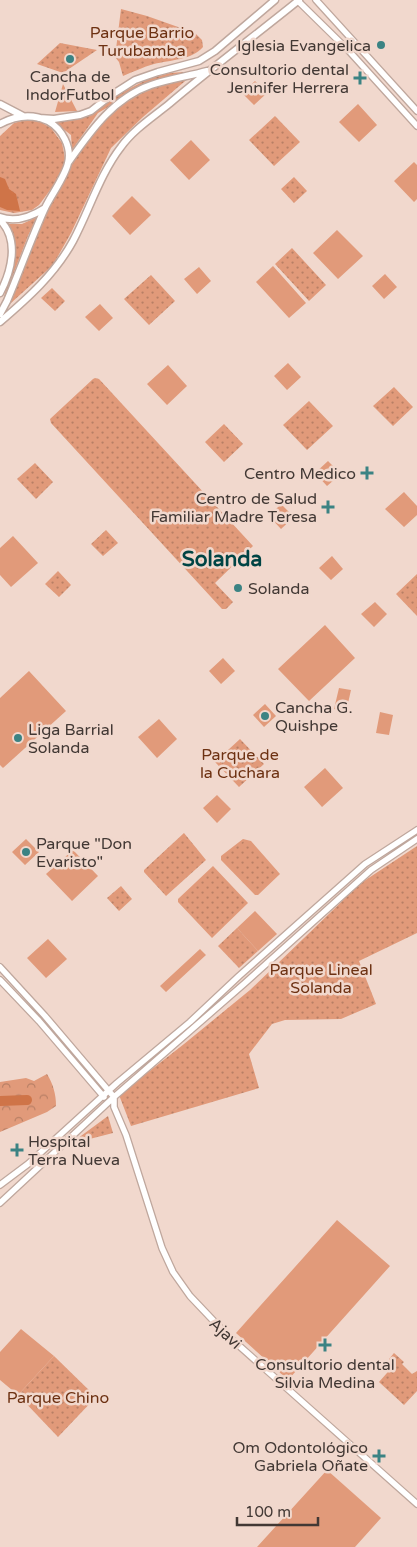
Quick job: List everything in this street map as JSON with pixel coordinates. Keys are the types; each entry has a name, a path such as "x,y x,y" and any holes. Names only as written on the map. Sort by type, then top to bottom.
{"main road":[{"path":"0,124 13,118 24,116 54,119 80,115 91,111 135,80 199,61 215,51 275,0"},
{"path":"0,322 30,297 55,269 72,242 111,162 121,146 298,0"},
{"path":"0,314 45,208 68,163 98,123 109,111 130,95 151,85 211,70"},
{"path":"0,104 24,116"},
{"path":"39,118 54,125 61,132 67,146 68,163"},
{"path":"0,219 23,219 33,216 45,208"},
{"path":"0,219 9,232 12,250 9,270 0,294"}],"street":[{"path":"298,0 349,51 417,126"},
{"path":"316,0 417,111"},
{"path":"0,1185 28,1164 103,1096 190,1022 365,864 417,830"},
{"path":"0,1203 107,1103 372,870 417,839"},
{"path":"0,967 45,1016 114,1097"},
{"path":"0,980 39,1021 107,1103 114,1107"},
{"name":"Ajavi","path":"114,1097 114,1107 126,1135 164,1253 173,1272 190,1296 227,1335 417,1504"}],"green space":[{"name":"Parque Barrio Turubamba","path":"121,9 195,33 202,40 203,47 193,55 154,64 123,76 119,62 115,57"},
{"path":"60,43 97,50 63,73 37,64"},
{"path":"184,72 122,99 98,113 72,150 71,135 53,121 69,120 148,79 170,73"},
{"path":"191,76 143,117 111,148 71,233 53,265 1,312 64,175 83,144 115,109 147,90"},
{"path":"255,81 267,93 254,105 242,93"},
{"path":"63,84 77,111 55,112"},
{"path":"358,104 377,125 359,142 339,122"},
{"path":"275,116 300,142 274,166 249,140"},
{"path":"25,120 39,121 51,128 62,143 66,163 54,185 39,205 32,210 14,213 0,210 0,136 14,123"},
{"path":"191,140 210,160 189,180 170,160"},
{"path":"414,162 417,165 417,199 414,202 394,181"},
{"path":"294,177 307,191 294,203 281,189"},
{"path":"132,196 151,215 130,235 112,216"},
{"path":"37,217 3,301 16,250 8,224 22,224"},
{"path":"337,230 363,256 338,279 313,253"},
{"path":"292,248 326,285 309,301 275,264"},
{"path":"273,266 306,303 289,318 256,282"},
{"path":"199,267 211,281 197,294 184,279"},
{"path":"385,274 397,287 384,299 372,286"},
{"path":"151,275 175,301 149,325 124,299"},
{"path":"52,288 65,301 55,311 41,298"},
{"path":"100,304 113,318 99,331 85,317"},
{"path":"288,363 301,377 287,390 274,376"},
{"path":"168,365 187,386 167,405 147,384"},
{"path":"95,378 99,379 253,546 215,583 233,602 226,609 222,609 51,423 50,419"},
{"path":"394,387 413,407 393,426 373,406"},
{"path":"309,401 333,426 307,450 283,425"},
{"path":"224,424 243,444 224,462 205,442"},
{"path":"328,461 341,474 327,486 315,473"},
{"path":"35,463 53,482 36,499 17,479"},
{"path":"404,492 417,506 417,515 404,527 385,509"},
{"path":"281,504 294,517 281,529 269,516"},
{"path":"106,530 118,543 103,556 91,544"},
{"path":"13,536 38,563 11,587 0,575 0,548"},
{"path":"332,556 343,569 331,580 319,568"},
{"path":"58,571 71,585 59,597 45,584"},
{"path":"417,574 417,616 396,594"},
{"path":"375,602 387,614 374,627 361,614"},
{"path":"325,625 355,658 309,701 278,669"},
{"path":"223,658 235,671 221,684 209,671"},
{"name":"Liga Barrial Solanda","path":"29,671 66,711 3,768 0,765 0,698"},
{"path":"339,688 351,690 346,712 334,709"},
{"name":"Cancha G. Quishpe","path":"265,704 276,716 264,727 253,715"},
{"path":"380,712 393,715 389,735 376,733"},
{"path":"159,719 177,739 157,758 138,737"},
{"name":"Parque de la Cuchara","path":"240,739 264,764 239,787 215,762"},
{"path":"325,768 343,788 322,807 304,787"},
{"path":"217,795 231,809 217,823 203,808"},
{"path":"184,833 206,860 166,896 144,870"},
{"name":"Parque \"Don Evaristo\"","path":"26,839 39,852 25,865 12,852"},
{"path":"243,839 251,841 280,874 258,895 255,895 221,860 221,856"},
{"path":"245,840 277,871 275,877 260,891 254,891 224,859 225,855"},
{"name":"Parque Lineal Solanda","path":"417,846 417,933 359,961 376,1004 341,1019 285,1020 272,1024 249,1054 259,1088 131,1126 119,1095 250,990 361,883"},
{"path":"73,850 98,876 72,901 46,874"},
{"path":"213,866 248,903 212,938 178,902 178,899"},
{"path":"121,886 132,899 119,911 107,898"},
{"path":"255,911 277,934 258,951 237,928"},
{"path":"237,928 258,951 239,968 218,946"},
{"path":"48,939 67,959 46,978 27,958"},
{"path":"200,949 206,955 166,992 160,986"},
{"path":"47,1074 54,1089 56,1106 47,1112 0,1132 0,1082 26,1078 34,1081"},
{"path":"108,1116 113,1133 70,1144"},
{"path":"337,1220 390,1266 288,1380 236,1333"},
{"path":"21,1329 54,1356 18,1395 0,1380 0,1352"},
{"path":"394,1353 404,1362 402,1364 412,1374 417,1371 417,1391 404,1405 379,1382 394,1365 389,1359"},
{"name":"Parque Chino","path":"54,1356 96,1397 58,1437 18,1395"},
{"path":"327,1470 381,1518 355,1547 257,1547"}],"shaded area":[{"path":"0,177 5,179 9,189 16,194 20,211 7,210 0,207"}],"waterway":[{"path":"0,1101 27,1100"}],"place":[{"name":"Iglesia Evangelica","path":"381,45"},
{"name":"Cancha de IndorFutbol","path":"70,59"},
{"name":"Consultorio dental Jennifer Herrera","path":"360,78"},
{"name":"Centro Medico","path":"367,473"},
{"name":"Centro de Salud Familiar Madre Teresa","path":"328,507"},
{"name":"Solanda","path":"238,588"},
{"name":"Cancha G. Quishpe","path":"265,716"},
{"name":"Liga Barrial Solanda","path":"18,738"},
{"name":"Parque \"Don Evaristo\"","path":"26,852"},
{"name":"Hospital Terra Nueva","path":"17,1150"},
{"name":"Consultorio dental Silvia Medina","path":"325,1345"},
{"name":"Om Odontológico Gabriela Oñate","path":"379,1456"}],"district":[{"name":"Solanda","path":"222,559"}]}
